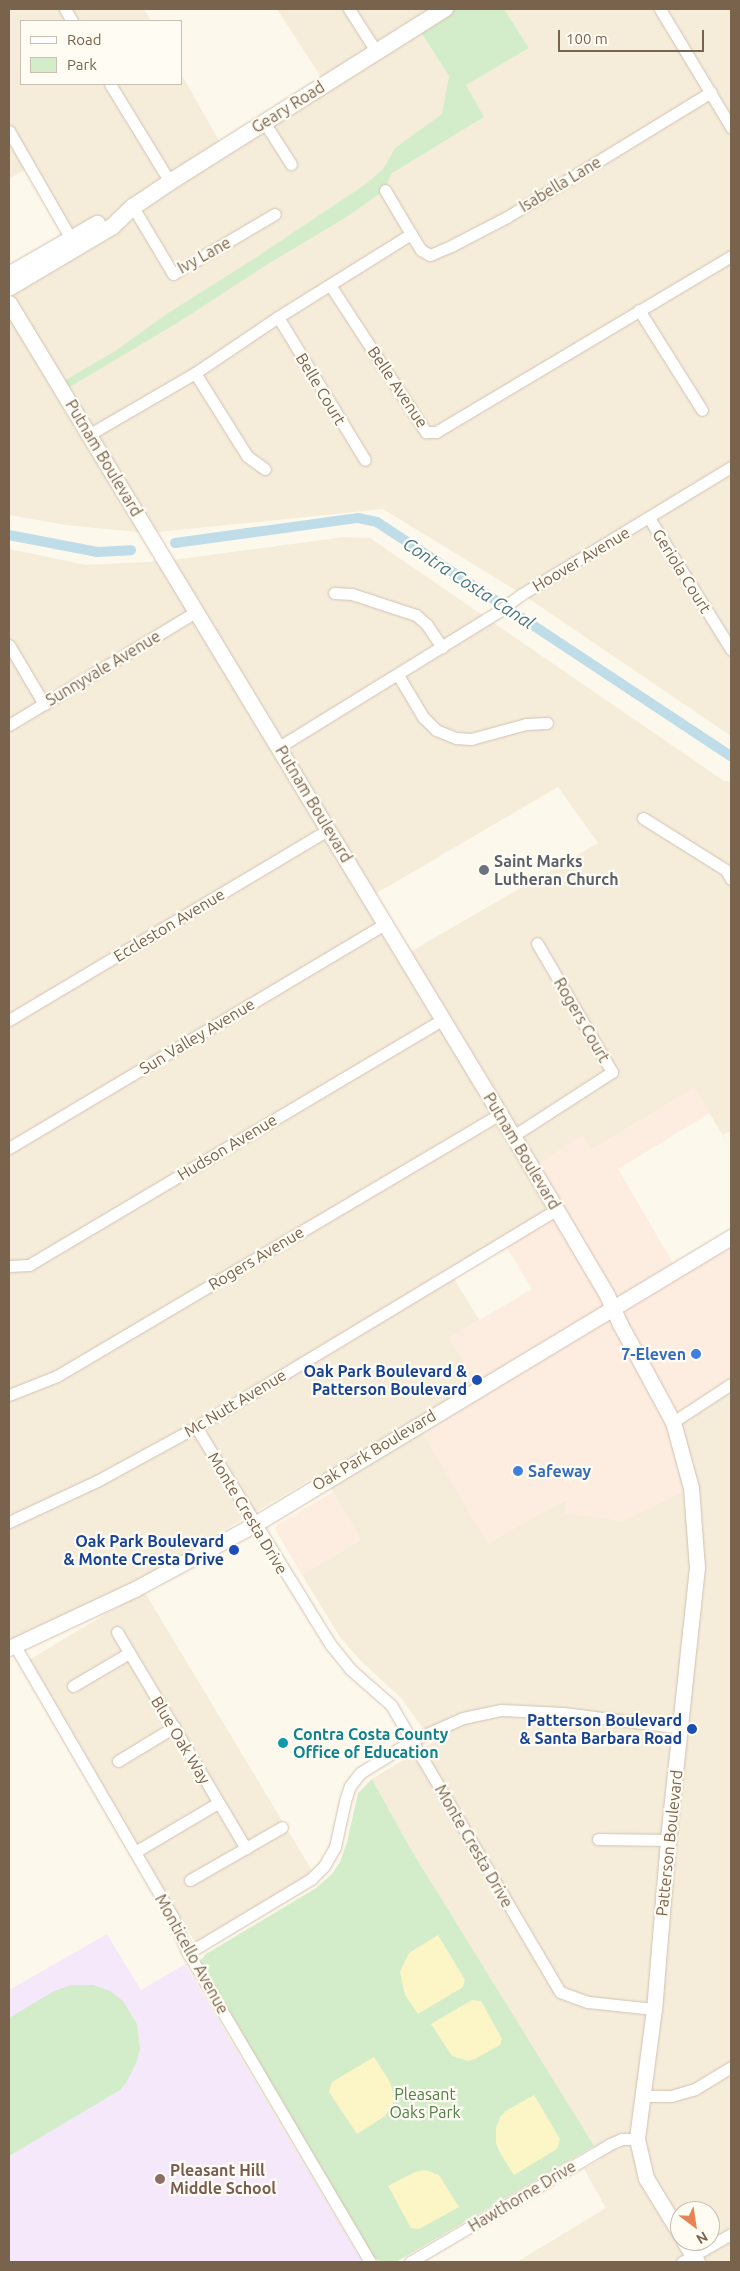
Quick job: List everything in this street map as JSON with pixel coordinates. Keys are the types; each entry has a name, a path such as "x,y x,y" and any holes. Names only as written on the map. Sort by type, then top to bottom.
{"main road":[{"name":"Geary Road","path":"9,275 70,237 133,207 264,122 445,9"},
{"name":"Geary Road","path":"9,288 113,226 133,207"}],"street":[{"path":"64,9 71,20"},
{"path":"349,9 376,52"},
{"path":"660,9 731,127"},
{"path":"111,85 170,182"},
{"name":"Isabella Lane","path":"411,234 421,250 430,255 453,245 507,216 711,92"},
{"path":"264,122 291,164"},
{"path":"9,131 70,237"},
{"path":"90,434 195,373 278,317 411,234 385,190"},
{"name":"Ivy Lane","path":"133,207 173,274 275,214"},
{"name":"Belle Avenue","path":"330,285 426,432 436,432 731,256"},
{"name":"Putnam Boulevard","path":"9,303 329,829 557,1209 614,1309"},
{"path":"639,310 702,410"},
{"name":"Belle Court","path":"278,317 365,460"},
{"path":"195,373 247,456 265,469"},
{"name":"Hoover Avenue","path":"279,747 731,468"},
{"name":"Geriola Court","path":"648,518 731,649"},
{"path":"334,593 352,594 416,615 427,625 442,647"},
{"name":"Sunnyvale Avenue","path":"9,725 197,611"},
{"path":"9,645 44,704"},
{"path":"398,674 423,717 436,730 456,738 471,739 526,724 547,724"},
{"path":"643,818 726,870 731,879"},
{"name":"Eccleston Avenue","path":"9,1020 329,829"},
{"name":"Sun Valley Avenue","path":"9,1148 385,924"},
{"name":"Rogers Court","path":"513,1136 612,1072 537,943"},
{"name":"Hudson Avenue","path":"9,1266 29,1265 443,1019"},
{"name":"Rogers Avenue","path":"9,1395 57,1376 500,1114"},
{"name":"Mc Nutt Avenue","path":"9,1522 97,1481 196,1427 557,1209"},
{"name":"Oak Park Boulevard","path":"12,1647 135,1589 255,1524 464,1396 614,1309 731,1237"},
{"name":"Patterson Boulevard","path":"614,1309 673,1422 691,1488 697,1567 668,1840 654,2009 637,2139 646,2178 670,2218"},
{"path":"673,1422 731,1384"},
{"name":"Monte Cresta Drive","path":"196,1427 330,1644 350,1669 391,1705 560,1992 588,2002 654,2009"},
{"name":"Blue Oak Way","path":"117,1632 246,1848"},
{"name":"Monticello Avenue","path":"12,1647 135,1852 173,1918 188,1953 370,2262"},
{"path":"73,1686 129,1653"},
{"path":"188,1953 310,1879 324,1866 335,1847 344,1801 350,1786 360,1773 413,1740 463,1718 501,1710 564,1713 681,1728"},
{"path":"118,1761 174,1727"},
{"path":"135,1852 218,1803"},
{"path":"190,1880 282,1827"},
{"path":"598,1839 668,1840"},
{"path":"643,2096 671,2096 695,2089 731,2067"},
{"name":"Hawthorne Drive","path":"410,2262 610,2144 622,2139 637,2139"},
{"path":"691,2260 731,2234"}],"shaded area":[{"path":"9,9 144,9 150,20 20,20 20,85 182,85 182,76 224,149 325,83 277,9 445,9 417,26 449,76 442,114 395,148 383,169 367,183 255,258 168,313 115,351 345,218 385,190 390,175 484,117 466,85 529,48 504,9 731,9 731,736 522,594 383,509 148,533 66,525 9,515 9,288 113,226 113,216 70,237 29,167 9,179"},
{"path":"344,537 370,538 724,781 731,782 731,1131 723,1135 731,1149 694,1088 591,1150 582,1135 557,1209 450,1272 479,1320 449,1338 480,1387 488,1543 567,1499 565,1513 624,1521 673,1422 731,1384 731,2262 517,2262 606,2208 584,2169 601,2159 410,1848 372,1779 433,1742 401,1698 359,1659 340,1637 302,1575 361,1540 322,1473 70,1620 9,1648 9,549 86,565 166,561","holes":["558,787 598,843 405,955 370,897"]},
{"path":"694,1088 710,1113 618,1169 677,1270 731,1237 731,1384 673,1422 691,1488 624,1521 564,1513 566,1499 488,1544 417,1424 480,1387 449,1338 532,1289 503,1241 557,1209 532,1168 582,1135 591,1150"},
{"path":"333,1492 361,1540 302,1575 275,1529 278,1524"},
{"path":"144,1591 313,1872 196,1943 27,1662"},
{"name":"Pleasant Hill Middle School","path":"107,1934 141,1990 185,1964 362,2262 9,2262 9,1990"}],"green space":[{"path":"445,9 504,9 529,48 466,85 484,117 391,174 385,190 345,218 271,262 177,323 63,391 59,384 115,351 168,313 255,258 367,183 383,169 395,148 442,114 449,76 417,26"},
{"name":"Pleasant Oaks Park","path":"372,1779 410,1848 594,2146 396,2262 380,2262 372,2255 200,1961 206,1954 316,1888 332,1874 340,1862 347,1842 358,1793"},
{"path":"71,1985 93,1985 110,1991 123,2001 137,2024 140,2049 137,2061 126,2083 120,2090 9,2156 9,2018 54,1991"}],"sand":[{"path":"438,1935 465,1980 463,1987 418,2014 405,1995 400,1972 409,1953"},
{"path":"472,2000 481,2001 502,2039 500,2045 468,2061 452,2056 431,2024"},
{"path":"374,2057 390,2082 395,2099 385,2116 357,2134 329,2092 332,2082"},
{"path":"534,2095 560,2139 557,2149 514,2175 496,2143 496,2128 500,2117 506,2111"},
{"path":"425,2170 439,2175 459,2207 419,2229 411,2228 388,2186 415,2172"}],"waterway":[{"name":"Contra Costa Canal","path":"175,543 358,518 377,522 731,756"},
{"name":"Contra Costa Canal","path":"9,535 97,552 131,550"}],"place":[{"name":"Saint Marks Lutheran Church","path":"484,870"},
{"name":"7-Eleven","path":"696,1354"},
{"name":"Oak Park Boulevard & Patterson Boulevard","path":"477,1380"},
{"name":"Safeway","path":"518,1471"},
{"name":"Oak Park Boulevard & Monte Cresta Drive","path":"234,1550"},
{"name":"Patterson Boulevard & Santa Barbara Road","path":"692,1729"},
{"name":"Contra Costa County Office of Education","path":"283,1743"},
{"name":"Pleasant Hill Middle School","path":"160,2179"}]}
